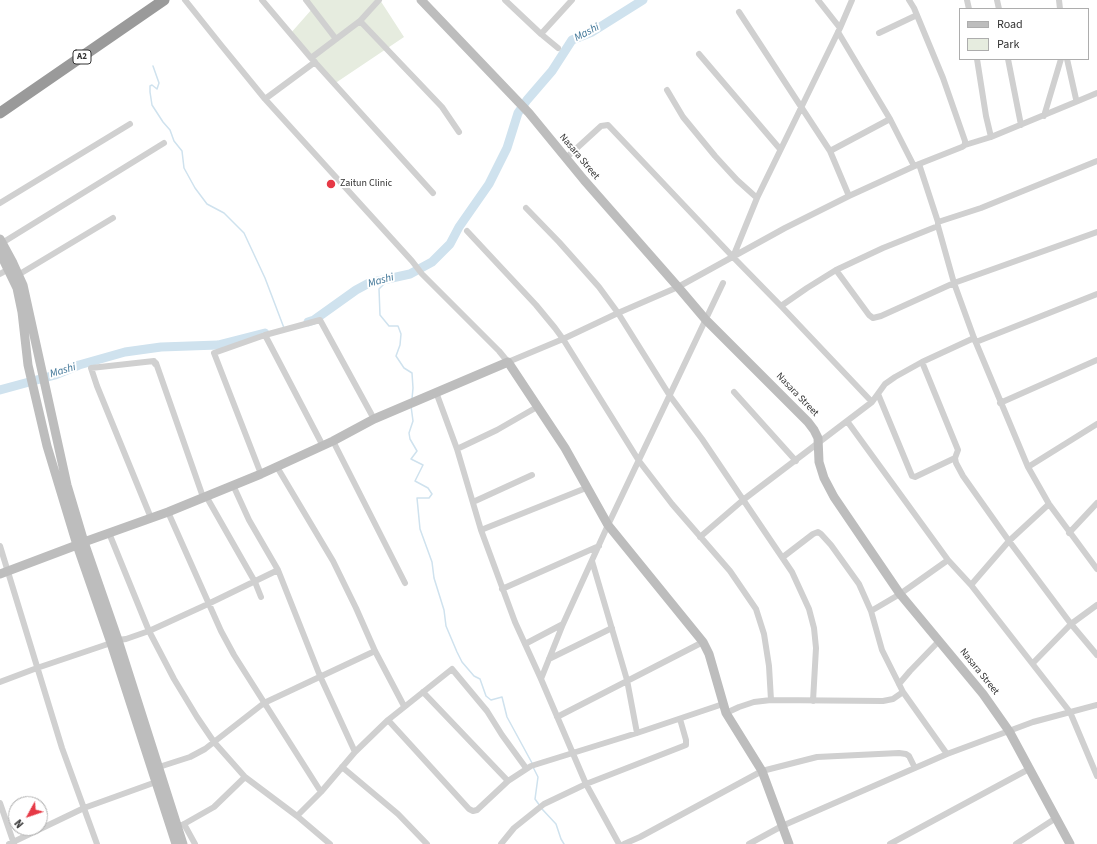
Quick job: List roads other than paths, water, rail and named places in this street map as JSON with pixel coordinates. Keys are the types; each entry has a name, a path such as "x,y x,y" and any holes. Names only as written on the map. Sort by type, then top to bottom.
{"highway":[{"name":"A2","path":"0,104 150,0"},
{"name":"A2","path":"0,113 164,0"}],"street":[{"path":"185,0 266,99 422,274 500,352 510,364 565,448 608,526 703,642 709,654 725,708 762,771 789,844"},
{"path":"262,0 313,60 433,193"},
{"path":"306,0 336,39"},
{"path":"266,99 336,39 360,21 379,0"},
{"name":"Nasara Street","path":"421,0 516,99 706,320 808,422 814,430 819,443 819,462 824,478 834,497 900,594 983,694 1009,731 1070,844"},
{"path":"505,0 558,48"},
{"path":"541,34 572,0"},
{"path":"818,0 839,30 916,165 938,224 954,283 975,340 1028,467 1049,504 1097,569"},
{"path":"733,257 757,198 839,30 852,0"},
{"path":"909,0 917,15 943,78 965,145"},
{"path":"739,12 830,151 849,196"},
{"path":"879,34 917,15"},
{"path":"360,21 442,107 459,132"},
{"path":"699,54 780,149"},
{"path":"976,60 991,137"},
{"path":"1008,60 1022,125"},
{"path":"1044,116 1061,60"},
{"path":"1067,60 1078,101"},
{"path":"667,90 683,117 710,151 737,180 757,198"},
{"path":"4,572 168,512 277,467 333,441 374,418 563,339 678,287 785,228 916,165 965,145 1022,125 1097,93"},
{"path":"830,151 890,119"},
{"path":"0,203 130,124"},
{"path":"566,158 601,126 608,126 872,402"},
{"path":"81,544 23,285 1,241 164,143"},
{"path":"781,306 836,270 883,248 938,224 1097,161"},
{"path":"526,208 599,287 618,313 670,396 702,439 792,572 809,609 814,628 816,648 813,701"},
{"path":"18,275 113,218"},
{"path":"467,231 536,305 563,339 639,461 672,504 730,571 756,609 764,634 769,666 771,700"},
{"path":"836,270 869,315 873,318 881,316 954,283 1097,232"},
{"path":"0,253 17,288 22,312 28,365 47,446 114,642 159,767 183,844"},
{"path":"0,274 9,269"},
{"path":"542,679 549,659 592,561 723,283"},
{"path":"700,537 743,500 872,402 885,384 895,377 922,362 975,340 1097,294"},
{"path":"261,474 214,353 265,335 320,320 374,418"},
{"path":"265,335 323,446"},
{"path":"1000,403 1097,360"},
{"path":"151,518 91,368 154,361 155,364 156,363 205,496 261,597"},
{"path":"922,362 958,450 955,458 963,476 1070,624 1097,655"},
{"path":"436,392 457,449 481,530 514,622 542,679 572,754 586,784 619,844"},
{"path":"734,392 796,461"},
{"path":"878,394 912,476 915,477 955,458"},
{"path":"457,449 497,430 537,407"},
{"path":"847,421 948,560 971,585 1070,712 1097,776"},
{"path":"1028,467 1097,424"},
{"path":"333,441 405,583"},
{"path":"277,467 333,560 375,651 404,706"},
{"path":"473,502 532,475"},
{"path":"234,485 249,520 278,570 320,676 355,752"},
{"path":"481,530 586,488"},
{"path":"1069,533 1097,503"},
{"path":"971,585 1009,541 1049,504"},
{"path":"168,512 208,604 234,655 321,792"},
{"path":"782,557 813,534 818,532 821,534 859,584 871,611 882,650 903,692 947,754"},
{"path":"109,533 149,631 189,704 214,742 245,777 297,816 330,844"},
{"path":"0,546 4,572 38,668 62,748 97,844"},
{"path":"502,589 599,546"},
{"path":"871,611 900,594 948,560"},
{"path":"592,561 627,680 637,733"},
{"path":"0,682 149,631 278,570"},
{"path":"1033,663 1070,624 1097,605"},
{"path":"525,644 564,624"},
{"path":"549,659 612,628"},
{"path":"899,684 910,670 939,640"},
{"path":"114,642 156,782 177,826 195,844"},
{"path":"557,717 703,642"},
{"path":"159,767 190,757 214,742 264,703 375,651"},
{"path":"297,816 321,792 355,752 388,720 450,669 453,669 487,711 526,768"},
{"path":"422,692 508,781"},
{"path":"388,720 469,809 473,811 477,810 508,781 526,768 680,719 725,708 771,700 883,701 893,699 903,692"},
{"path":"748,844 782,826 947,754 1033,722 1097,705"},
{"path":"501,844 514,828 544,804 586,784 686,744 680,719"},
{"path":"624,844 640,837 762,771 817,757 899,754 906,754 909,756 915,768"},
{"path":"342,767 392,810 427,844"},
{"path":"890,844 904,841 1029,769"},
{"path":"177,826 214,807 245,777"},
{"path":"0,803 12,843 84,808 156,782"},
{"path":"1016,844 1056,818"},
{"path":"176,844 177,826"}],"waterway":[{"name":"Mashi","path":"308,322 314,320 356,290 369,283 410,274 432,262 450,244 459,227 489,184 507,148 518,113 552,71 572,40 592,32 643,0"},
{"path":"153,66 159,83 157,89 152,85 150,86 152,105 170,130 174,141 182,151 184,168 195,188 207,204 224,213 244,233 265,278 284,328"},
{"path":"389,279 379,289 380,315 389,326 398,326 401,334 400,345 396,356 404,368 412,373 412,399"},
{"name":"Mashi","path":"0,390 55,375 79,365 125,352 161,347 218,345 265,333"},
{"path":"411,406 413,421 409,433 410,439 417,451 411,459 423,465 415,481 428,488 432,494 429,498 417,498 420,529 432,562 434,578 444,610 446,626 462,662 474,676 480,679 486,696 491,700 502,697 507,717 532,763"},
{"path":"533,767 538,777 535,799 540,806"},
{"path":"542,809 556,824 564,844"}],"place":[{"name":"Zaitun Clinic","path":"331,184"}]}
